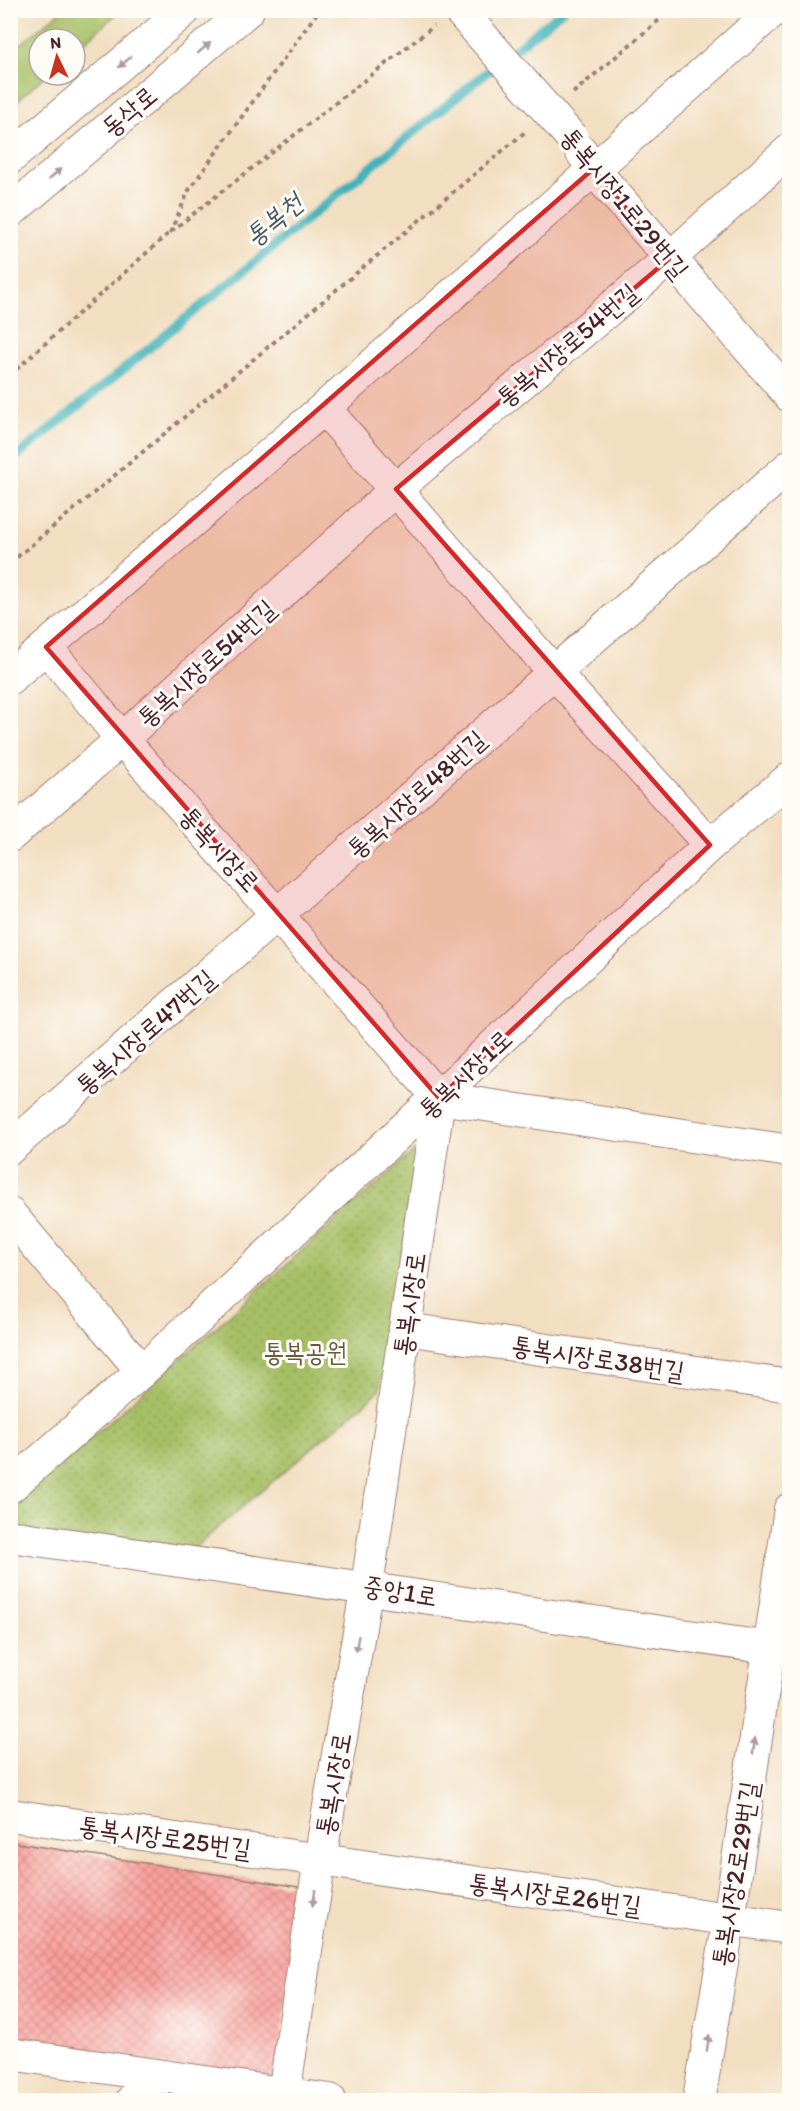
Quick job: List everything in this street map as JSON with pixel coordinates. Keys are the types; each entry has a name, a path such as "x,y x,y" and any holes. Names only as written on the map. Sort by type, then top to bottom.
{"street":[{"name":"동삭로","path":"10,158 185,10"},
{"name":"동삭로","path":"10,212 248,10"},
{"path":"10,678 324,408 774,10"},
{"name":"통복시장1로29번길","path":"448,18 572,138 593,170 789,396"},
{"name":"통복시장로54번길","path":"10,836 122,739 396,489 669,259 789,150"},
{"path":"324,408 553,671 710,845"},
{"name":"통복시장로48번길","path":"279,916 553,671 789,466"},
{"name":"통복시장로","path":"45,647 122,739 439,1098 367,1586 320,1859 283,2097"},
{"name":"통복시장1로","path":"10,1487 142,1371 710,845 789,778"},
{"name":"통복시장로47번길","path":"10,1148 279,916"},
{"path":"439,1098 789,1151"},
{"path":"10,1214 142,1371"},
{"name":"통복시장로38번길","path":"406,1329 789,1386"},
{"name":"통복시장2로29번길","path":"699,2100 729,1920 779,1649 789,1509"},
{"name":"중앙1로","path":"10,1536 367,1586 779,1649"},
{"name":"통복시장로25번길","path":"10,1815 320,1859"},
{"name":"통복시장로26번길","path":"320,1859 789,1928"},
{"path":"10,2054 157,2075 283,2097 330,2100"},
{"path":"132,2100 157,2075"}],"path":[{"path":"169,233 189,190 319,10"},
{"path":"564,100 670,10"},
{"path":"10,375 169,233 448,18"},
{"path":"10,563 528,130"}],"highlighted area":[{"path":"593,169 669,259 396,489 710,845 439,1098 46,647"}],"green space":[{"path":"61,11 120,11 87,40 87,27 41,27"},
{"path":"27,39 27,87 32,87 11,106 11,52"},
{"name":"통복공원","path":"423,1143 379,1391 192,1550 11,1530 10,1510"}],"building":[{"path":"10,1842 305,1888 274,2083 10,2041"}],"waterway":[{"name":"통복천","path":"10,462 563,10"}]}
